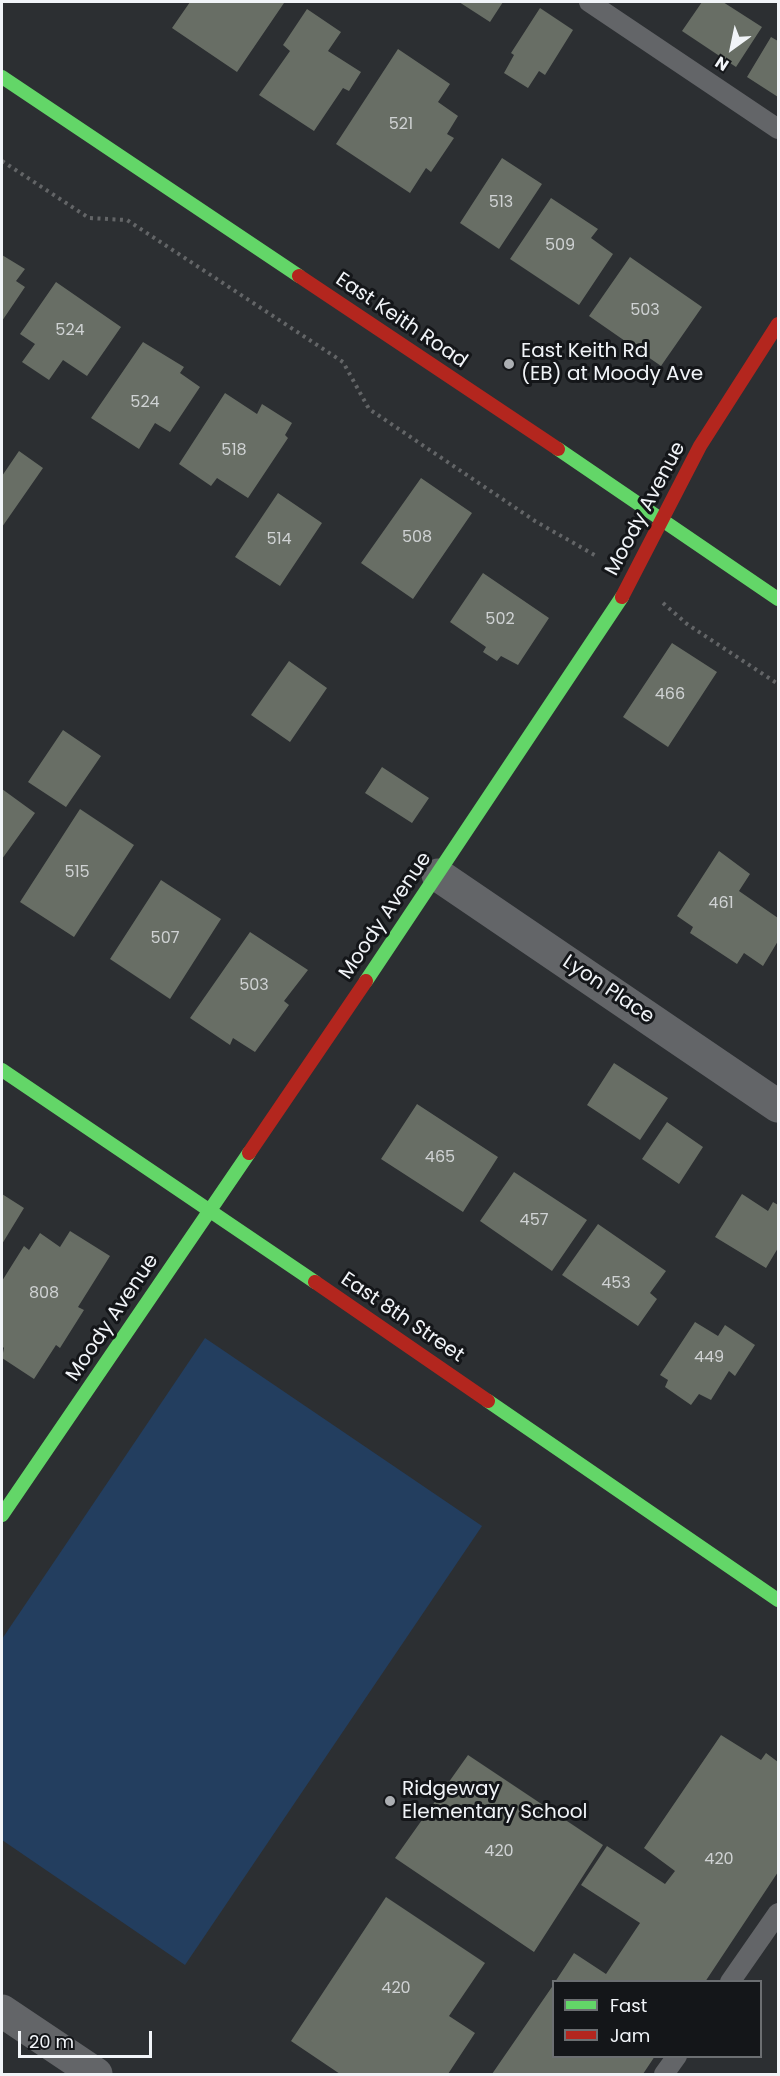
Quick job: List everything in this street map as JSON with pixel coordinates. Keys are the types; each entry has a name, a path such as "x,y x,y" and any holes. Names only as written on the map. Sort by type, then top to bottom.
{"street":[{"name":"East Keith Road","path":"2,77 778,599"},
{"name":"Moody Avenue","path":"2,1515 438,875 621,599 700,446 778,324"},
{"name":"Lyon Place","path":"438,875 778,1106"},
{"name":"East 8th Street","path":"2,1070 778,1600"},
{"path":"2,2011 96,2074"}],"lane":[{"path":"589,2 778,129"},
{"path":"731,1980 778,1912"},
{"path":"664,2074 676,2058"}],"path":[{"path":"2,161 89,218 127,220 343,362 369,409 535,520 600,558"},
{"path":"661,601 687,624 778,684"}],"shaded area":[{"path":"205,1338 482,1526 185,1965 2,1840 2,1639"}],"building":[{"path":"190,2 284,3 237,72 172,28"},
{"path":"459,2 503,2 490,22"},
{"path":"702,2 723,2 762,27 736,67 682,31"},
{"path":"540,8 573,30 545,75 539,71 528,88 504,73 514,55 511,53"},
{"path":"307,9 341,32 328,51 361,72 349,91 343,88 314,131 259,95 290,51 283,45"},
{"path":"771,37 778,41 778,97 747,77"},
{"path":"398,49 450,84 438,102 458,116 447,134 454,138 431,172 426,168 410,193 336,144"},
{"path":"502,158 542,184 499,249 460,223"},
{"path":"551,198 598,229 591,238 613,254 579,305 510,259"},
{"path":"2,255 25,269 16,281 25,287 2,321"},
{"path":"630,257 702,307 661,366 589,316"},
{"path":"56,282 121,327 87,376 63,360 49,380 22,362 35,344 20,334"},
{"path":"143,342 184,367 180,373 200,387 170,432 155,423 139,449 91,418"},
{"path":"225,393 257,414 262,404 292,423 285,435 288,438 248,498 217,478 211,486 179,464"},
{"path":"19,451 43,468 2,527 2,476"},
{"path":"421,478 472,513 413,599 361,563"},
{"path":"278,493 322,523 280,586 235,557"},
{"path":"483,573 549,618 518,665 501,656 497,661 483,652 486,647 450,622"},
{"path":"672,643 717,672 668,747 623,717"},
{"path":"289,661 327,688 290,742 251,715"},
{"path":"63,730 101,756 66,807 28,782"},
{"path":"382,767 429,798 412,823 365,793"},
{"path":"2,789 35,813 2,859"},
{"path":"80,809 134,845 74,937 20,902"},
{"path":"719,851 750,874 739,891 778,918 778,941 763,966 744,953 737,964 690,933 693,927 677,916"},
{"path":"161,880 221,919 170,999 110,959"},
{"path":"250,932 308,970 284,1001 289,1005 255,1052 233,1038 230,1045 190,1018"},
{"path":"614,1063 668,1098 640,1140 587,1105"},
{"path":"417,1104 498,1157 463,1212 381,1159"},
{"path":"667,1122 703,1147 679,1184 642,1159"},
{"path":"514,1172 587,1220 552,1271 480,1221"},
{"path":"2,1194 24,1208 2,1244"},
{"path":"742,1194 768,1211 773,1202 778,1205 778,1248 766,1268 715,1237"},
{"path":"598,1224 666,1271 650,1293 657,1299 638,1326 562,1275"},
{"path":"70,1231 110,1256 78,1307 84,1310 60,1348 56,1345 34,1379 2,1358 4,1348 2,1346 2,1281 24,1246 29,1250 40,1233 60,1247"},
{"path":"695,1322 718,1336 725,1325 755,1345 735,1376 729,1371 711,1400 699,1394 691,1405 665,1387 668,1380 660,1375"},
{"path":"721,1735 761,1760 766,1753 778,1762 778,1872 706,1980 556,1980 574,1953 606,1974 640,1923 581,1885 607,1846 665,1884 675,1871 644,1848"},
{"path":"468,1755 603,1845 534,1952 395,1858"},
{"path":"386,1897 485,1963 449,2016 475,2033 448,2074 340,2074 291,2041"},
{"path":"552,1987 552,2058 654,2058 643,2074 492,2074"}],"traffic: fast":[{"path":"2,77 299,276"},
{"path":"558,449 778,599"},
{"path":"366,981 622,597"},
{"path":"2,1070 315,1282"},
{"path":"2,1515 249,1153"},
{"path":"488,1401 778,1600"}],"traffic: jam":[{"path":"299,276 558,449"},
{"path":"622,597 700,446 778,324"},
{"path":"249,1153 366,981"},
{"path":"315,1282 488,1401"}],"place":[{"name":"East Keith Rd (EB) at Moody Ave","path":"509,364"},
{"name":"Ridgeway Elementary School","path":"390,1801"}]}
